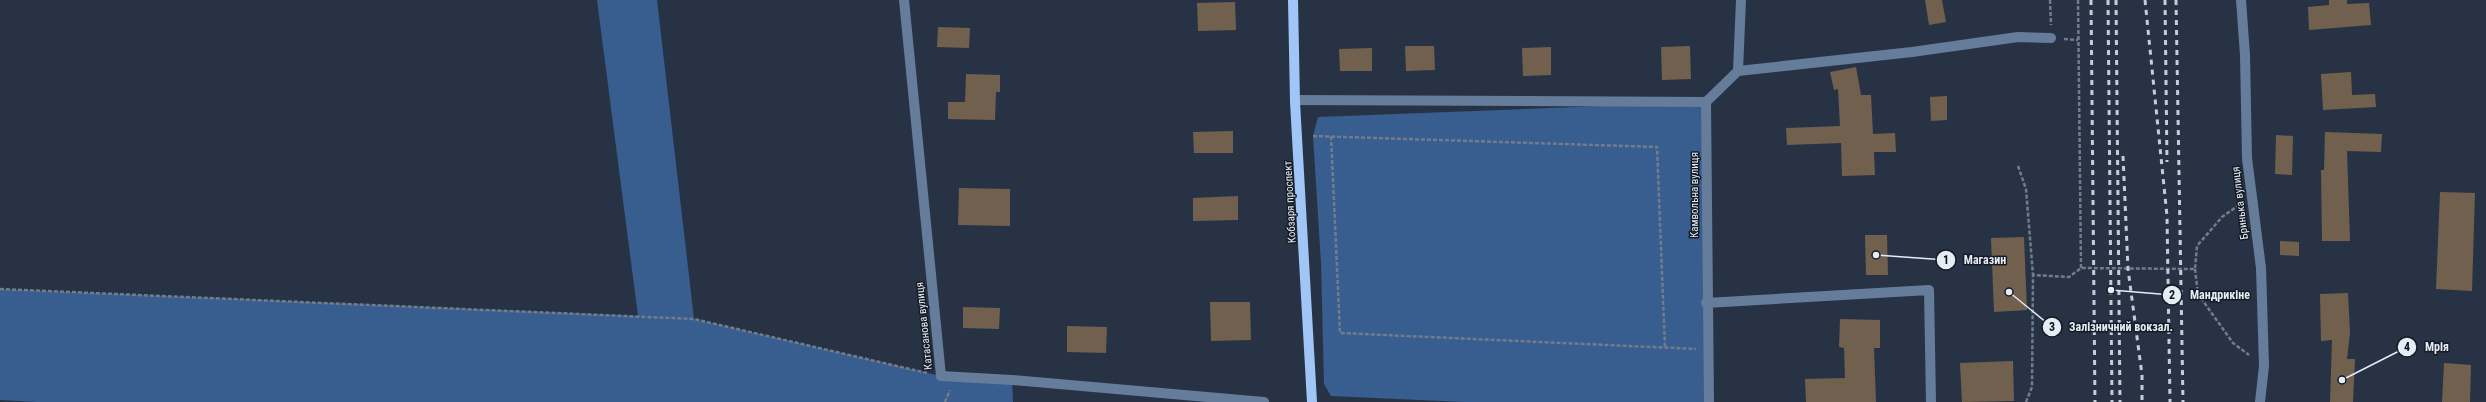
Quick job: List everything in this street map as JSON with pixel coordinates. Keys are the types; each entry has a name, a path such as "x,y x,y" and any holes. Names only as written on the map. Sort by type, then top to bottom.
{"main road":[{"name":"Кобзаря проспект","path":"1293,0 1295,100 1312,402"}],"street":[{"name":"Катасанова вулиця","path":"904,0 942,376 1012,380 1264,402"},
{"path":"1738,71 1741,0"},
{"name":"Бринька вулиця","path":"2241,0 2245,55 2247,158 2261,268 2264,366 2260,402"},
{"path":"1295,100 1706,102 1738,71 1912,52 2018,37 2051,38"},
{"name":"Камвольна вулиця","path":"1706,102 1706,303 1709,402"},
{"path":"1706,303 1929,290 1931,402"}],"path":[{"path":"2050,0 2051,38"},
{"path":"2078,0 2081,268"},
{"path":"1313,136 1657,147 1665,348"},
{"path":"1331,136 1340,333 1708,350"},
{"path":"2018,166 2026,189 2033,275 2032,387 2026,402"},
{"path":"2251,196 2222,217 2197,246 2195,269 2198,294 2233,343 2264,366"},
{"path":"2033,275 2069,277 2081,268 2195,269"},
{"path":"0,289 694,319 942,376"}],"shaded area":[{"path":"597,0 657,0 694,319 941,376 1012,380 1013,402 36,402 0,400 0,289 638,316"},
{"path":"1706,102 1709,402 1464,402 1331,396 1324,384 1321,263 1313,136 1318,117"}],"building":[{"path":"1925,0 1942,0 1946,22 1929,25"},
{"path":"2329,0 2347,0 2347,4 2369,3 2371,25 2309,30 2308,7 2329,5"},
{"path":"1235,2 1236,30 1198,31 1197,3"},
{"path":"938,27 970,28 969,48 937,47"},
{"path":"1405,46 1434,46 1435,70 1406,71"},
{"path":"1690,46 1691,79 1662,80 1661,47"},
{"path":"1551,47 1551,75 1523,76 1522,48"},
{"path":"1372,48 1372,71 1340,71 1339,49"},
{"path":"1856,67 1861,95 1871,95 1873,134 1895,133 1896,152 1874,152 1875,175 1842,176 1841,143 1787,145 1786,128 1840,126 1838,89 1834,90 1830,72"},
{"path":"2351,72 2352,95 2375,94 2376,107 2323,110 2321,74"},
{"path":"966,74 1000,75 1000,92 996,92 995,120 948,119 948,102 965,102"},
{"path":"1947,96 1947,120 1931,121 1930,97"},
{"path":"1233,131 1233,153 1194,153 1193,132"},
{"path":"2325,132 2382,134 2381,152 2347,151 2350,241 2322,241 2321,170 2324,170"},
{"path":"2276,135 2293,136 2292,175 2275,174"},
{"path":"959,188 1010,189 1010,226 958,225"},
{"path":"2440,192 2475,193 2472,291 2436,289"},
{"path":"1238,196 1238,220 1193,221 1193,198"},
{"path":"1865,235 1887,235 1888,275 1866,275"},
{"path":"2024,237 2027,310 1994,312 1991,238"},
{"path":"2280,241 2299,242 2299,256 2280,255"},
{"path":"2348,293 2350,333 2347,359 2355,359 2353,402 2330,402 2332,340 2321,341 2320,294"},
{"path":"1210,302 1250,302 1251,340 1211,341"},
{"path":"963,307 1000,308 999,329 963,328"},
{"path":"1840,319 1880,320 1880,348 1874,348 1876,402 1806,402 1805,379 1845,378 1844,348 1839,347"},
{"path":"1067,326 1107,327 1106,353 1067,352"},
{"path":"2013,361 2014,401 1962,402 1960,363"},
{"path":"2444,363 2471,365 2470,402 2442,402"}],"railway":[{"path":"2091,0 2095,402"},
{"path":"2108,0 2112,402"},
{"path":"2116,0 2120,402"},
{"path":"2145,0 2167,216 2170,402"},
{"path":"2165,0 2167,162"},
{"path":"2176,0 2183,402"},
{"path":"2123,156 2128,269 2142,375 2142,402"}],"place":[{"name":"Магазин","path":"1876,255"},
{"name":"Мандрикіне","path":"2111,290"},
{"name":"Залізничний вокзал.","path":"2009,292"},
{"name":"Мрія","path":"2342,380"}]}
